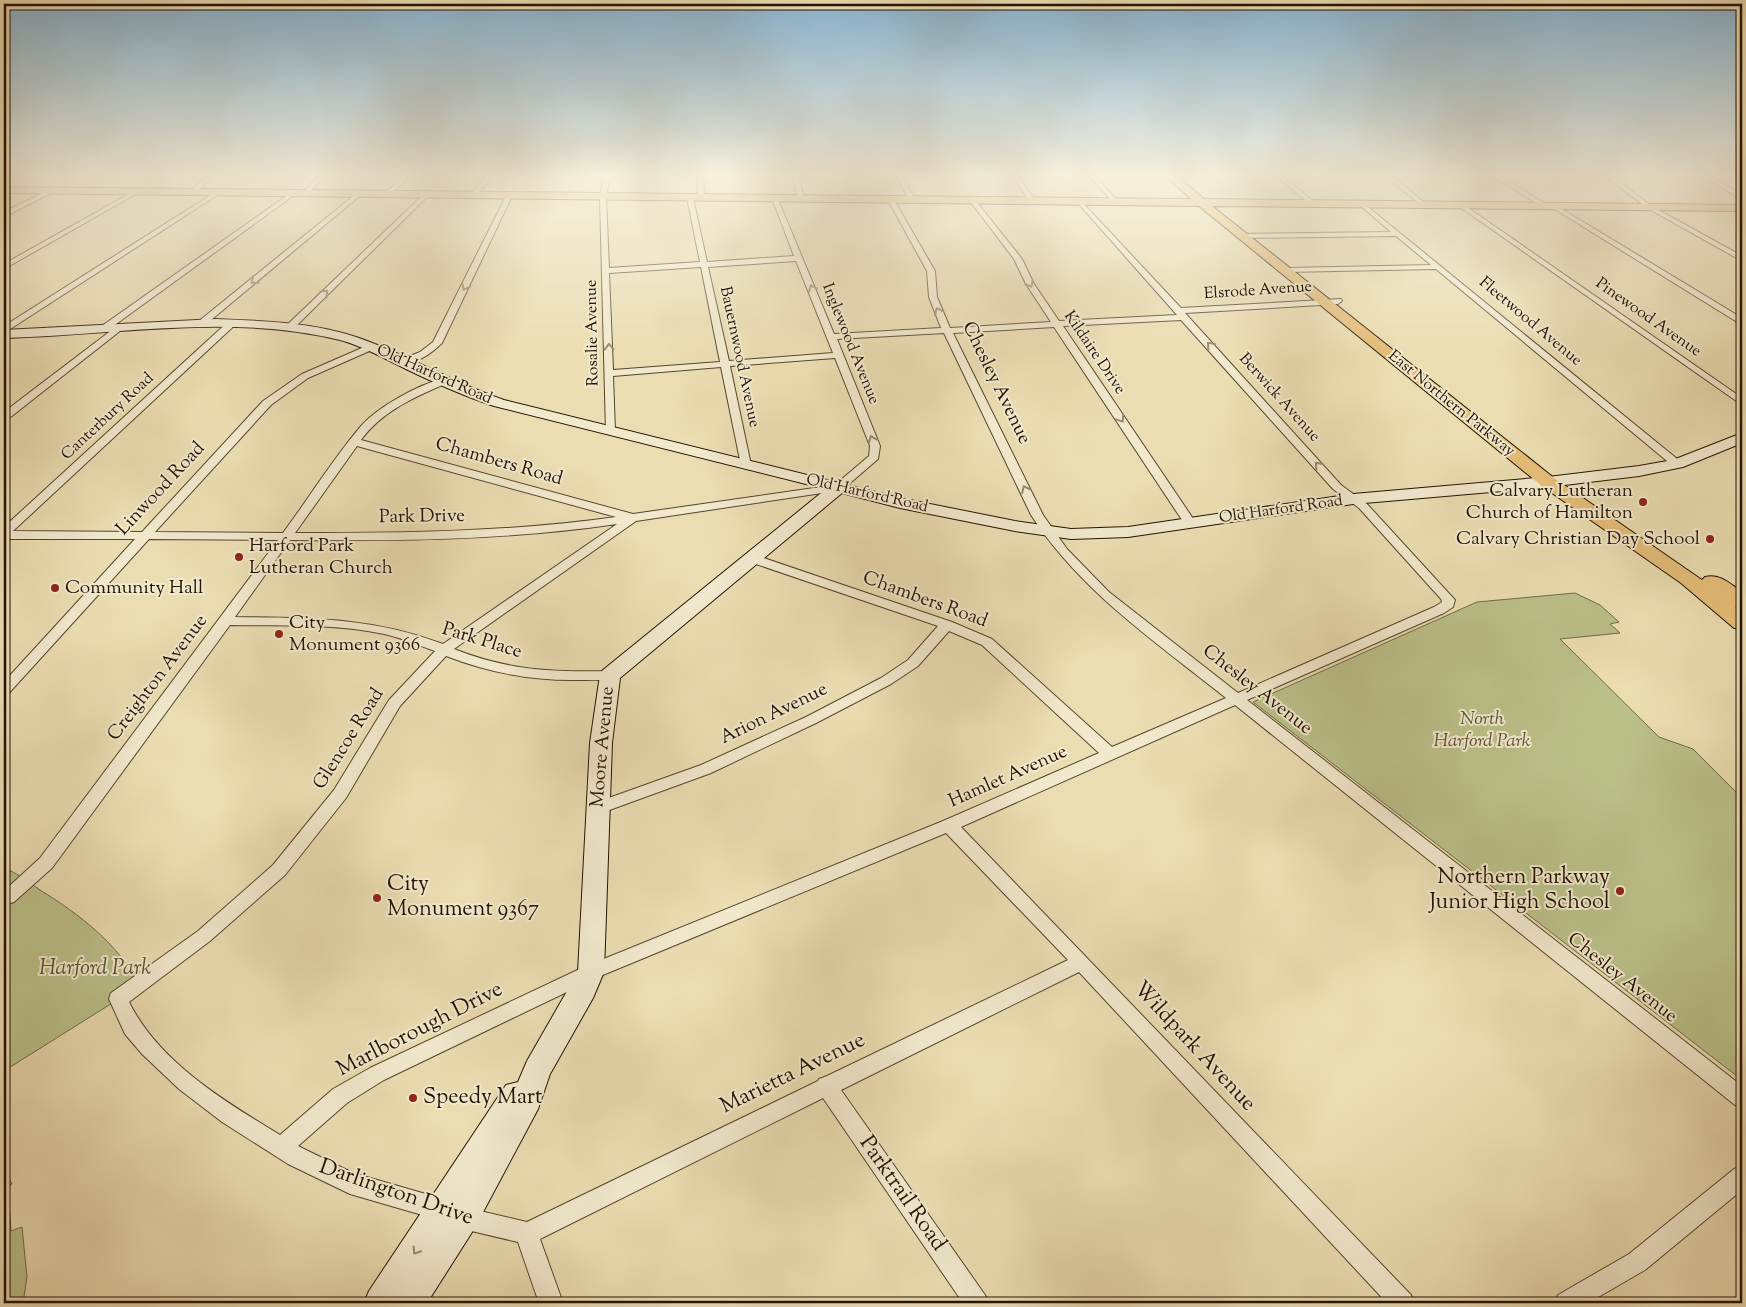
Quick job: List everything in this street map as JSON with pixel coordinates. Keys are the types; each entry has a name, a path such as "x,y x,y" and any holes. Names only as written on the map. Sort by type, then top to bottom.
{"main road":[{"name":"East Northern Parkway","path":"1247,236 1556,481 1681,574 1742,623"},
{"name":"East Northern Parkway","path":"1556,481 1741,600"}],"street":[{"path":"4,267 60,235"},
{"path":"4,330 152,235"},
{"path":"4,417 110,329 237,235"},
{"path":"202,323 309,235"},
{"path":"290,327 385,235"},
{"path":"403,362 423,354 437,343 490,235"},
{"name":"Rosalie Avenue","path":"605,235 610,431"},
{"name":"Bauernwood Avenue","path":"700,235 704,265 746,464"},
{"name":"Inglewood Avenue","path":"790,235 876,451 874,457 838,488"},
{"name":"Chesley Avenue","path":"911,235 931,271 934,303 1037,515 1048,532 1102,593 1742,1098"},
{"name":"Kildaire Drive","path":"1000,235 1018,259 1030,284 1190,523"},
{"name":"Berwick Avenue","path":"1110,235 1337,486 1369,513 1446,596 1449,600 1448,604 1439,610"},
{"path":"1247,236 1324,235"},
{"name":"Fleetwood Avenue","path":"1400,235 1677,464"},
{"name":"Pinewood Avenue","path":"1503,235 1742,402"},
{"path":"1598,235 1742,322"},
{"path":"1699,235 1742,259"},
{"path":"607,271 799,258"},
{"name":"Elsrode Avenue","path":"1291,270 1439,267"},
{"name":"Elsrode Avenue","path":"831,337 1057,324 1332,302"},
{"name":"Old Harford Road","path":"4,334 233,322 263,323 290,327 343,337 371,347 444,381 499,403 935,511 1048,532 1071,534 1111,533 1353,500 1556,481 1629,472 1677,464 1742,438"},
{"name":"Canterbury Road","path":"4,534 233,322"},
{"name":"Linwood Road","path":"4,690 144,535 276,395 310,374 371,347"},
{"path":"610,373 839,355"},
{"name":"Creighton Avenue","path":"8,897 46,863 226,621 365,428 380,414 444,381"},
{"name":"Chambers Road","path":"355,442 605,509 632,518"},
{"name":"Park Drive","path":"4,534 286,537 476,535 562,528 838,488"},
{"name":"Moore Avenue","path":"453,1214 527,1099 538,1070 583,990 591,972 602,733 610,675 838,488"},
{"name":"Glencoe Road","path":"118,999 204,936 279,870 340,794 394,702 444,650 632,518"},
{"name":"Chambers Road","path":"751,558 975,636 995,648 1110,754"},
{"path":"1717,603 1741,600"},
{"name":"Hamlet Avenue","path":"591,972 949,825 1439,610"},
{"name":"Park Place","path":"226,621 325,622 367,626 388,630 495,668 522,674 550,676 610,675"},
{"name":"Arion Avenue","path":"598,808 706,769 811,720 886,681 913,663 947,625"},
{"name":"Wildpark Avenue","path":"949,825 1082,962 1403,1303"},
{"name":"Marietta Avenue","path":"528,1232 826,1085 1082,962"},
{"name":"Marlborough Drive","path":"282,1148 340,1096 377,1074 591,972"},
{"name":"Darlington Drive","path":"118,999 132,1028 149,1048 186,1084 229,1115 282,1148 321,1170 350,1183 453,1214 528,1232"},
{"name":"Parktrail Road","path":"826,1085 977,1303"},
{"path":"1566,1303 1637,1262 1742,1176"},
{"path":"382,1303 453,1214"},
{"path":"407,1303 453,1214"},
{"path":"528,1232 530,1246 551,1303"}],"green space":[{"name":"North Harford Park","path":"1575,593 1600,605 1619,622 1610,624 1620,633 1560,639 1659,737 1693,749 1742,798 1742,1080 1253,702 1477,602"},
{"name":"Harford Park","path":"4,868 18,875 84,920 109,943 141,985 4,1071"},
{"path":"4,1170 12,1184 8,1187 11,1231 22,1227 27,1277 23,1303 4,1303"}],"place":[{"name":"Calvary Lutheran Church of Hamilton","path":"1643,502"},
{"name":"Calvary Christian Day School","path":"1710,539"},
{"name":"Harford Park Lutheran Church","path":"239,557"},
{"name":"Community Hall","path":"55,588"},
{"name":"City Monument 9366","path":"279,634"},
{"name":"Northern Parkway Junior High School","path":"1620,891"},
{"name":"City Monument 9367","path":"377,898"},
{"name":"Speedy Mart","path":"413,1098"}]}
